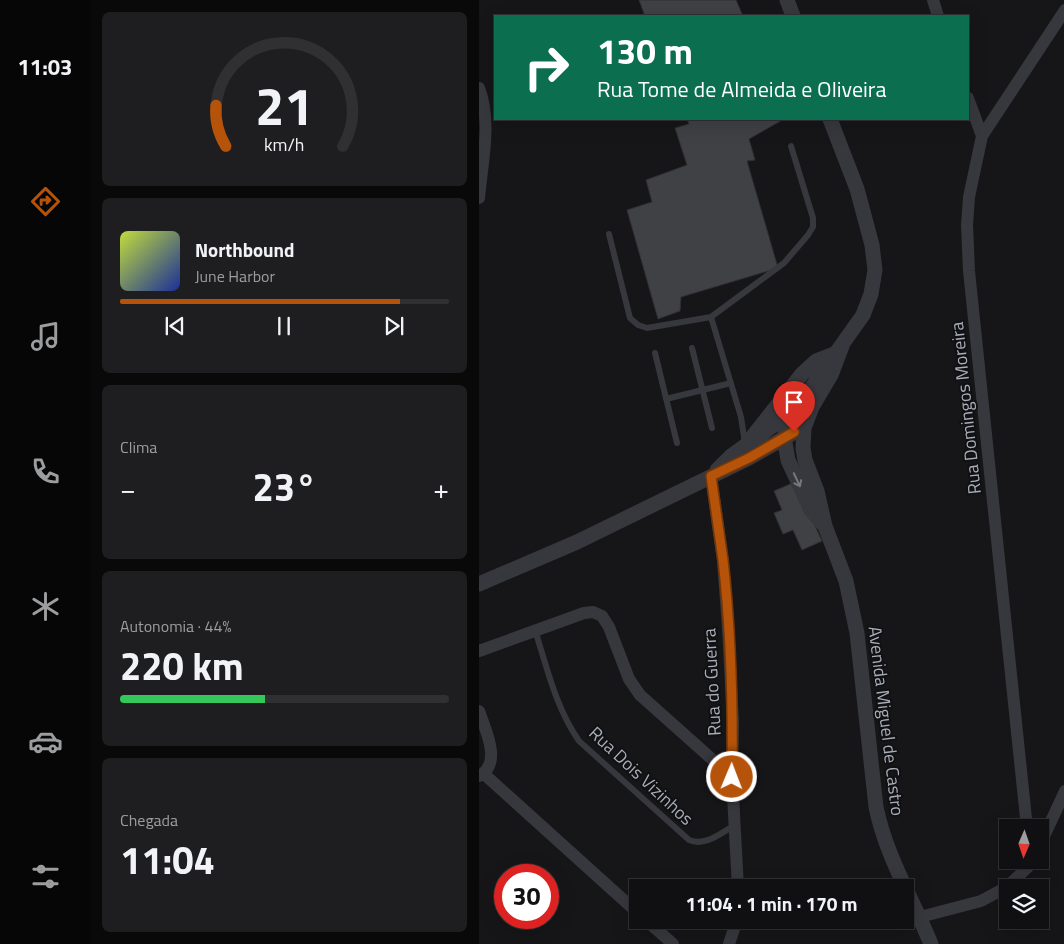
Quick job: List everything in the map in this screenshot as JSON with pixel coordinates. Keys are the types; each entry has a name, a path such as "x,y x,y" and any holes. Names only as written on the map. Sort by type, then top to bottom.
{"street":[{"path":"787,0 793,15"},
{"path":"933,0 938,15"},
{"name":"Rua Domingos Moreira","path":"1026,819 969,271 967,225 969,197 981,136 1064,10"},
{"path":"479,88 486,113 479,198"},
{"path":"969,101 981,136"},
{"name":"Avenida Miguel de Castro","path":"825,526 811,510 800,487 788,460 784,438 792,415 863,315 871,294 875,270 873,246 857,189 830,120"},
{"path":"746,445 802,374 816,362 839,350"},
{"name":"Avenida Miguel de Castro","path":"839,350 831,376 812,407 804,428 803,448 805,460 817,491 825,526 846,582 857,632 876,807 881,830 889,854 931,944"},
{"path":"711,476 731,456 746,445 792,415 812,407"},
{"path":"479,584 577,542 749,458 804,428"},
{"name":"Rua do Guerra","path":"711,476 723,561 728,628 733,722 732,777 738,879"},
{"path":"479,651 584,613 593,612 602,616 609,627 629,679 640,695 732,777"},
{"path":"479,711 491,747 489,765 481,775 629,904"},
{"path":"1049,825 1064,791"},
{"path":"920,917 981,901 1007,887 1024,869"},
{"path":"656,929 673,944"},
{"path":"729,944 734,929"}],"lane":[{"path":"609,234 630,318 638,326 647,328 711,317 779,267 808,236 813,227 813,218 791,146"},
{"path":"711,317 741,417 746,445"},
{"path":"691,348 712,428"},
{"path":"655,353 677,443"},
{"path":"666,399 731,383"},
{"name":"Rua Dois Vizinhos","path":"534,630 560,707 579,741 689,840 696,843 704,842 735,825"}],"building":[{"path":"639,0 736,0 743,15 645,15"},
{"path":"687,120 782,120 749,139 755,160 747,161 778,268 681,297 680,311 658,319 627,210 652,202 646,180 687,165 675,128 689,124"},
{"path":"795,482 822,541 802,550 793,530 783,534 774,513 782,510 774,491"}],"route":[{"path":"732,777 733,722 731,671 723,561 711,476 749,458 794,432"}]}
